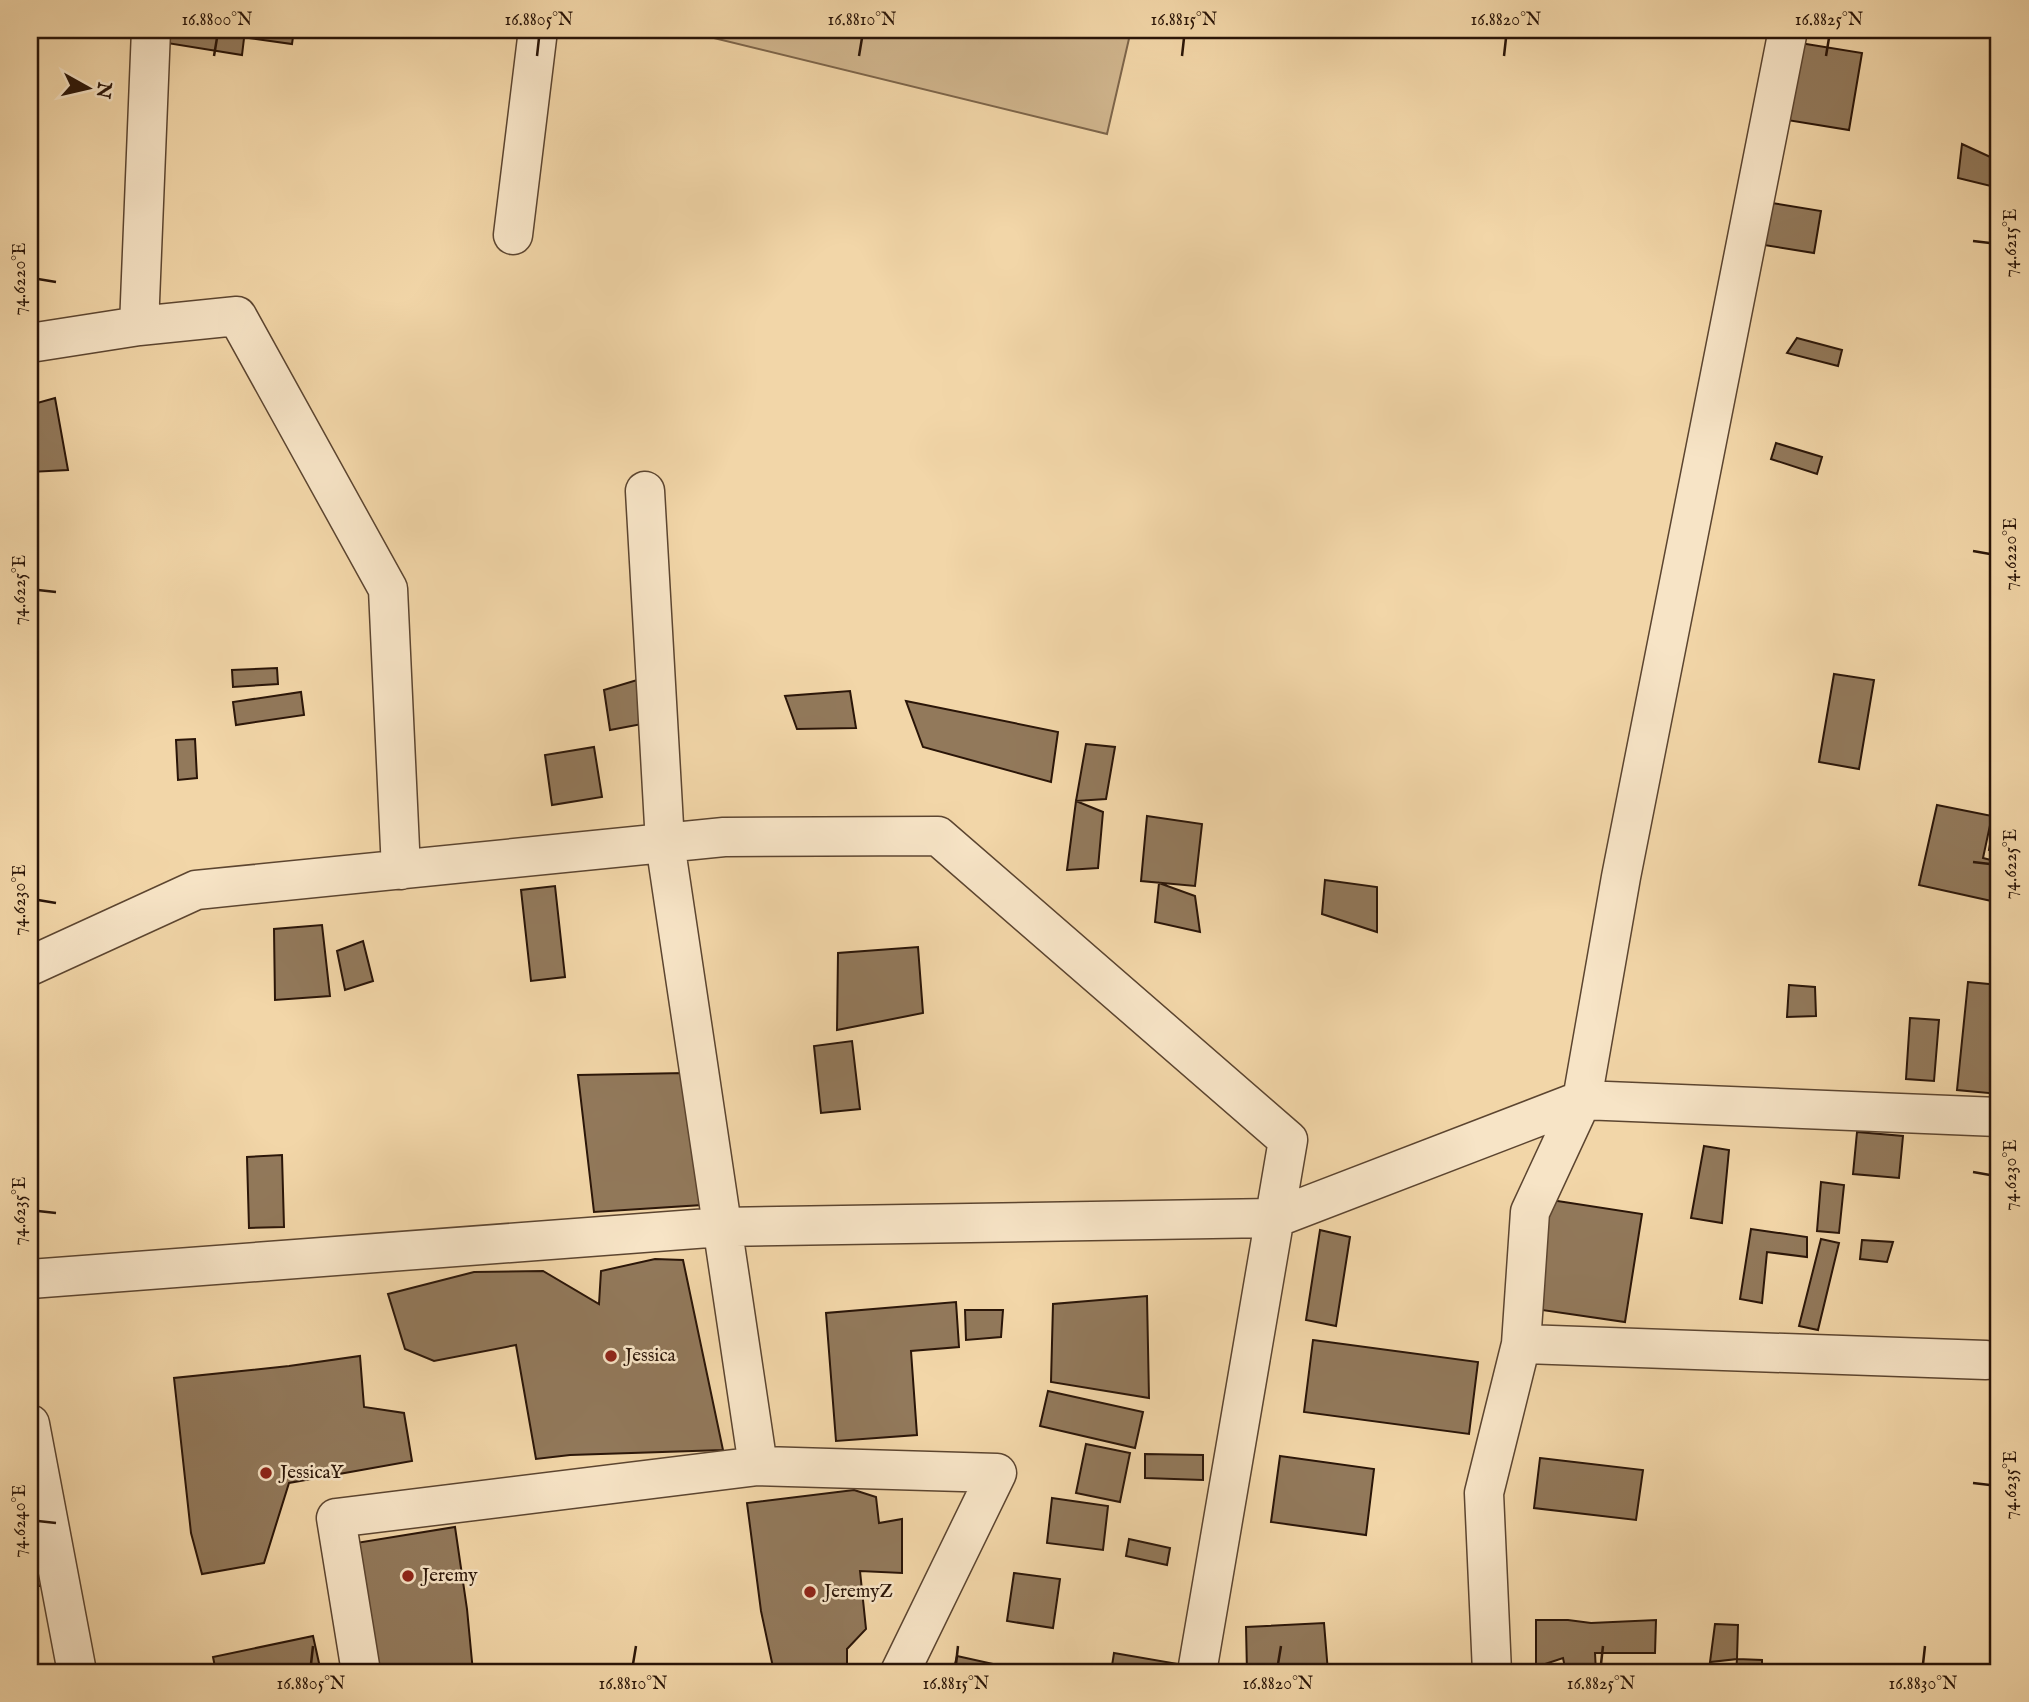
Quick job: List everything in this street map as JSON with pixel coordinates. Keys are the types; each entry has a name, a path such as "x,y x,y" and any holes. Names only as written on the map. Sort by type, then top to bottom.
{"street":[{"path":"139,326 151,30"},
{"path":"513,235 538,30"},
{"path":"1492,1672 1484,1493 1521,1345 1530,1212 1582,1100 1621,877 1788,30"},
{"path":"30,343 139,326 237,316 388,589 401,870"},
{"path":"645,491 665,843 758,1466"},
{"path":"30,966 196,890 724,837 938,836 1288,1140 1197,1672"},
{"path":"30,1279 722,1227 1275,1218 1582,1100 1998,1116"},
{"path":"1521,1345 1986,1360"},
{"path":"30,1424 77,1672"},
{"path":"361,1672 336,1518 758,1466 997,1473 900,1672"}],"shaded area":[{"path":"681,30 1131,30 1107,134"}],"building":[{"path":"169,30 245,30 242,55 167,43"},
{"path":"249,30 294,30 292,44 248,38"},
{"path":"1800,43 1862,53 1849,130 1787,120"},
{"path":"1962,144 1999,161 1999,188 1958,178"},
{"path":"1772,203 1821,211 1814,253 1764,245"},
{"path":"1797,338 1842,350 1838,366 1787,353"},
{"path":"55,398 68,470 30,472 30,405"},
{"path":"1776,443 1822,457 1817,474 1771,459"},
{"path":"30,518 36,539 30,540"},
{"path":"277,668 278,684 233,687 232,670"},
{"path":"1834,674 1874,680 1859,769 1819,762"},
{"path":"637,680 642,724 610,730 604,690"},
{"path":"850,691 856,728 797,729 785,696"},
{"path":"301,692 304,715 236,725 233,702"},
{"path":"906,701 1058,732 1051,782 923,747"},
{"path":"195,739 197,778 178,780 176,740"},
{"path":"1086,744 1115,747 1106,799 1076,801"},
{"path":"594,747 602,797 552,805 545,755"},
{"path":"1076,801 1103,812 1098,868 1067,870"},
{"path":"1937,805 1992,816 1983,858 1999,862 1996,902 1919,885"},
{"path":"1147,816 1202,824 1195,886 1141,881"},
{"path":"1993,828 1999,829 1999,852 1989,850"},
{"path":"1325,880 1377,887 1377,932 1322,914"},
{"path":"1159,883 1195,896 1200,932 1155,922"},
{"path":"555,886 565,977 531,981 521,890"},
{"path":"322,925 330,996 275,1000 274,929"},
{"path":"363,941 373,981 345,990 337,951"},
{"path":"918,947 923,1013 837,1030 838,953"},
{"path":"1968,982 1999,985 1999,1094 1957,1090"},
{"path":"1789,985 1815,987 1816,1016 1787,1017"},
{"path":"1910,1018 1939,1020 1934,1081 1906,1079"},
{"path":"852,1041 860,1109 821,1113 814,1046"},
{"path":"685,1073 702,1205 594,1212 578,1075"},
{"path":"1857,1132 1903,1136 1899,1178 1853,1174"},
{"path":"1704,1146 1729,1150 1722,1223 1691,1218"},
{"path":"282,1155 284,1227 249,1228 247,1157"},
{"path":"1821,1182 1844,1185 1839,1233 1817,1231"},
{"path":"1551,1200 1642,1214 1625,1322 1535,1309"},
{"path":"1751,1229 1807,1237 1807,1257 1767,1252 1762,1303 1740,1299"},
{"path":"1320,1230 1350,1237 1336,1326 1306,1320"},
{"path":"1821,1239 1839,1243 1818,1330 1799,1326"},
{"path":"1862,1240 1893,1242 1887,1262 1860,1259"},
{"name":"Jessica","path":"655,1259 683,1260 723,1450 570,1455 536,1459 516,1345 434,1361 405,1349 388,1294 474,1272 543,1271 599,1304 601,1271"},
{"path":"1147,1296 1149,1398 1051,1382 1053,1304"},
{"path":"956,1302 959,1347 911,1351 917,1435 836,1441 826,1313"},
{"path":"965,1310 1003,1310 1001,1337 966,1340"},
{"path":"1313,1340 1478,1362 1469,1434 1304,1412"},
{"name":"JessicaY","path":"360,1356 364,1407 404,1413 412,1461 289,1483 264,1563 202,1574 191,1533 174,1378"},
{"path":"1048,1391 1143,1412 1135,1448 1040,1426"},
{"path":"1086,1444 1130,1453 1120,1502 1076,1493"},
{"path":"1145,1454 1203,1455 1203,1480 1145,1478"},
{"path":"1280,1456 1374,1469 1366,1535 1271,1522"},
{"path":"1540,1458 1643,1470 1636,1520 1534,1508"},
{"name":"JeremyZ","path":"854,1490 876,1497 879,1523 902,1519 902,1573 860,1571 866,1629 847,1649 847,1672 774,1672 761,1611 747,1503"},
{"path":"1052,1498 1108,1506 1103,1550 1047,1543"},
{"name":"Jeremy","path":"455,1527 473,1672 366,1672 350,1544"},
{"path":"1129,1539 1170,1548 1167,1565 1126,1556"},
{"path":"30,1552 39,1586 30,1589"},
{"path":"1014,1573 1060,1579 1053,1628 1007,1621"},
{"path":"1536,1620 1591,1623 1656,1620 1655,1653 1595,1653 1596,1672 1566,1672 1563,1658 1536,1667"},
{"path":"1324,1623 1328,1672 1247,1672 1246,1627"},
{"path":"1715,1624 1738,1625 1737,1659 1710,1662"},
{"path":"313,1636 321,1672 216,1672 213,1657"},
{"path":"1114,1653 1178,1664 1177,1672 1111,1672"},
{"path":"957,1656 1029,1672 953,1672"},
{"path":"1737,1659 1762,1660 1762,1672 1736,1672"}],"place":[{"name":"Jessica","path":"611,1356"},
{"name":"JessicaY","path":"266,1473"},
{"name":"Jeremy","path":"408,1576"},
{"name":"JeremyZ","path":"810,1592"}]}
